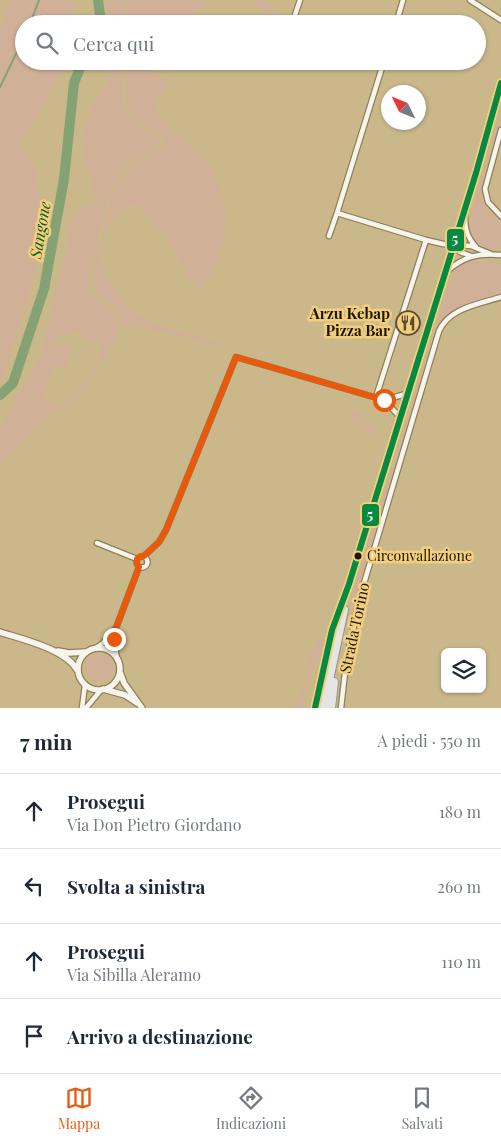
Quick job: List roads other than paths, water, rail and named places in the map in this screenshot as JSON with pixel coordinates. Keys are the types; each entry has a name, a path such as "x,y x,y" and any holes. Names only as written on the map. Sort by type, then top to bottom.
{"main road":[{"name":"Strada Torino","path":"315,708 332,630 349,584 406,394 454,245 501,84"},
{"name":"Strada Torino","path":"323,708 349,584"},
{"path":"330,708 349,602 349,584"}],"street":[{"path":"295,15 300,0"},
{"path":"399,15 404,0"},
{"path":"470,0 501,20"},
{"path":"330,236 381,70"},
{"path":"501,130 485,189 488,202 501,216"},
{"path":"465,209 466,232 477,248"},
{"path":"337,212 426,240 464,245 491,254"},
{"path":"376,397 426,240"},
{"path":"454,245 466,255 474,257"},
{"path":"445,273 460,261 491,254 501,255"},
{"name":"Strada Torino","path":"341,708 346,664 359,600 439,331 444,321 453,314 501,297"},
{"path":"137,559 144,556 159,542 166,530 236,357 376,397 384,400 400,417"},
{"path":"384,400 406,394"},
{"path":"97,543 137,559"},
{"path":"139,567 144,567 147,564 148,561 144,556"},
{"path":"137,559 139,567 116,628 115,646 124,683 141,707"},
{"path":"46,649 69,653 86,652 103,643 116,628"},
{"path":"0,632 70,660 85,685 125,695 141,707"},
{"path":"96,648 107,650 118,660"},
{"path":"78,674 79,661 86,652"},
{"path":"86,708 102,689 113,683 118,677 120,670"},
{"path":"82,708 85,685"}],"waterway":[{"path":"33,15 39,0"},
{"name":"Sangone","path":"98,0 100,15"},
{"path":"0,87 15,56"},
{"name":"Sangone","path":"0,395 13,383 44,289 64,179 74,83 79,70"}],"place":[{"name":"Arzu Kebap Pizza Bar","path":"408,323"},
{"name":"Circonvallazione","path":"358,556"}]}
